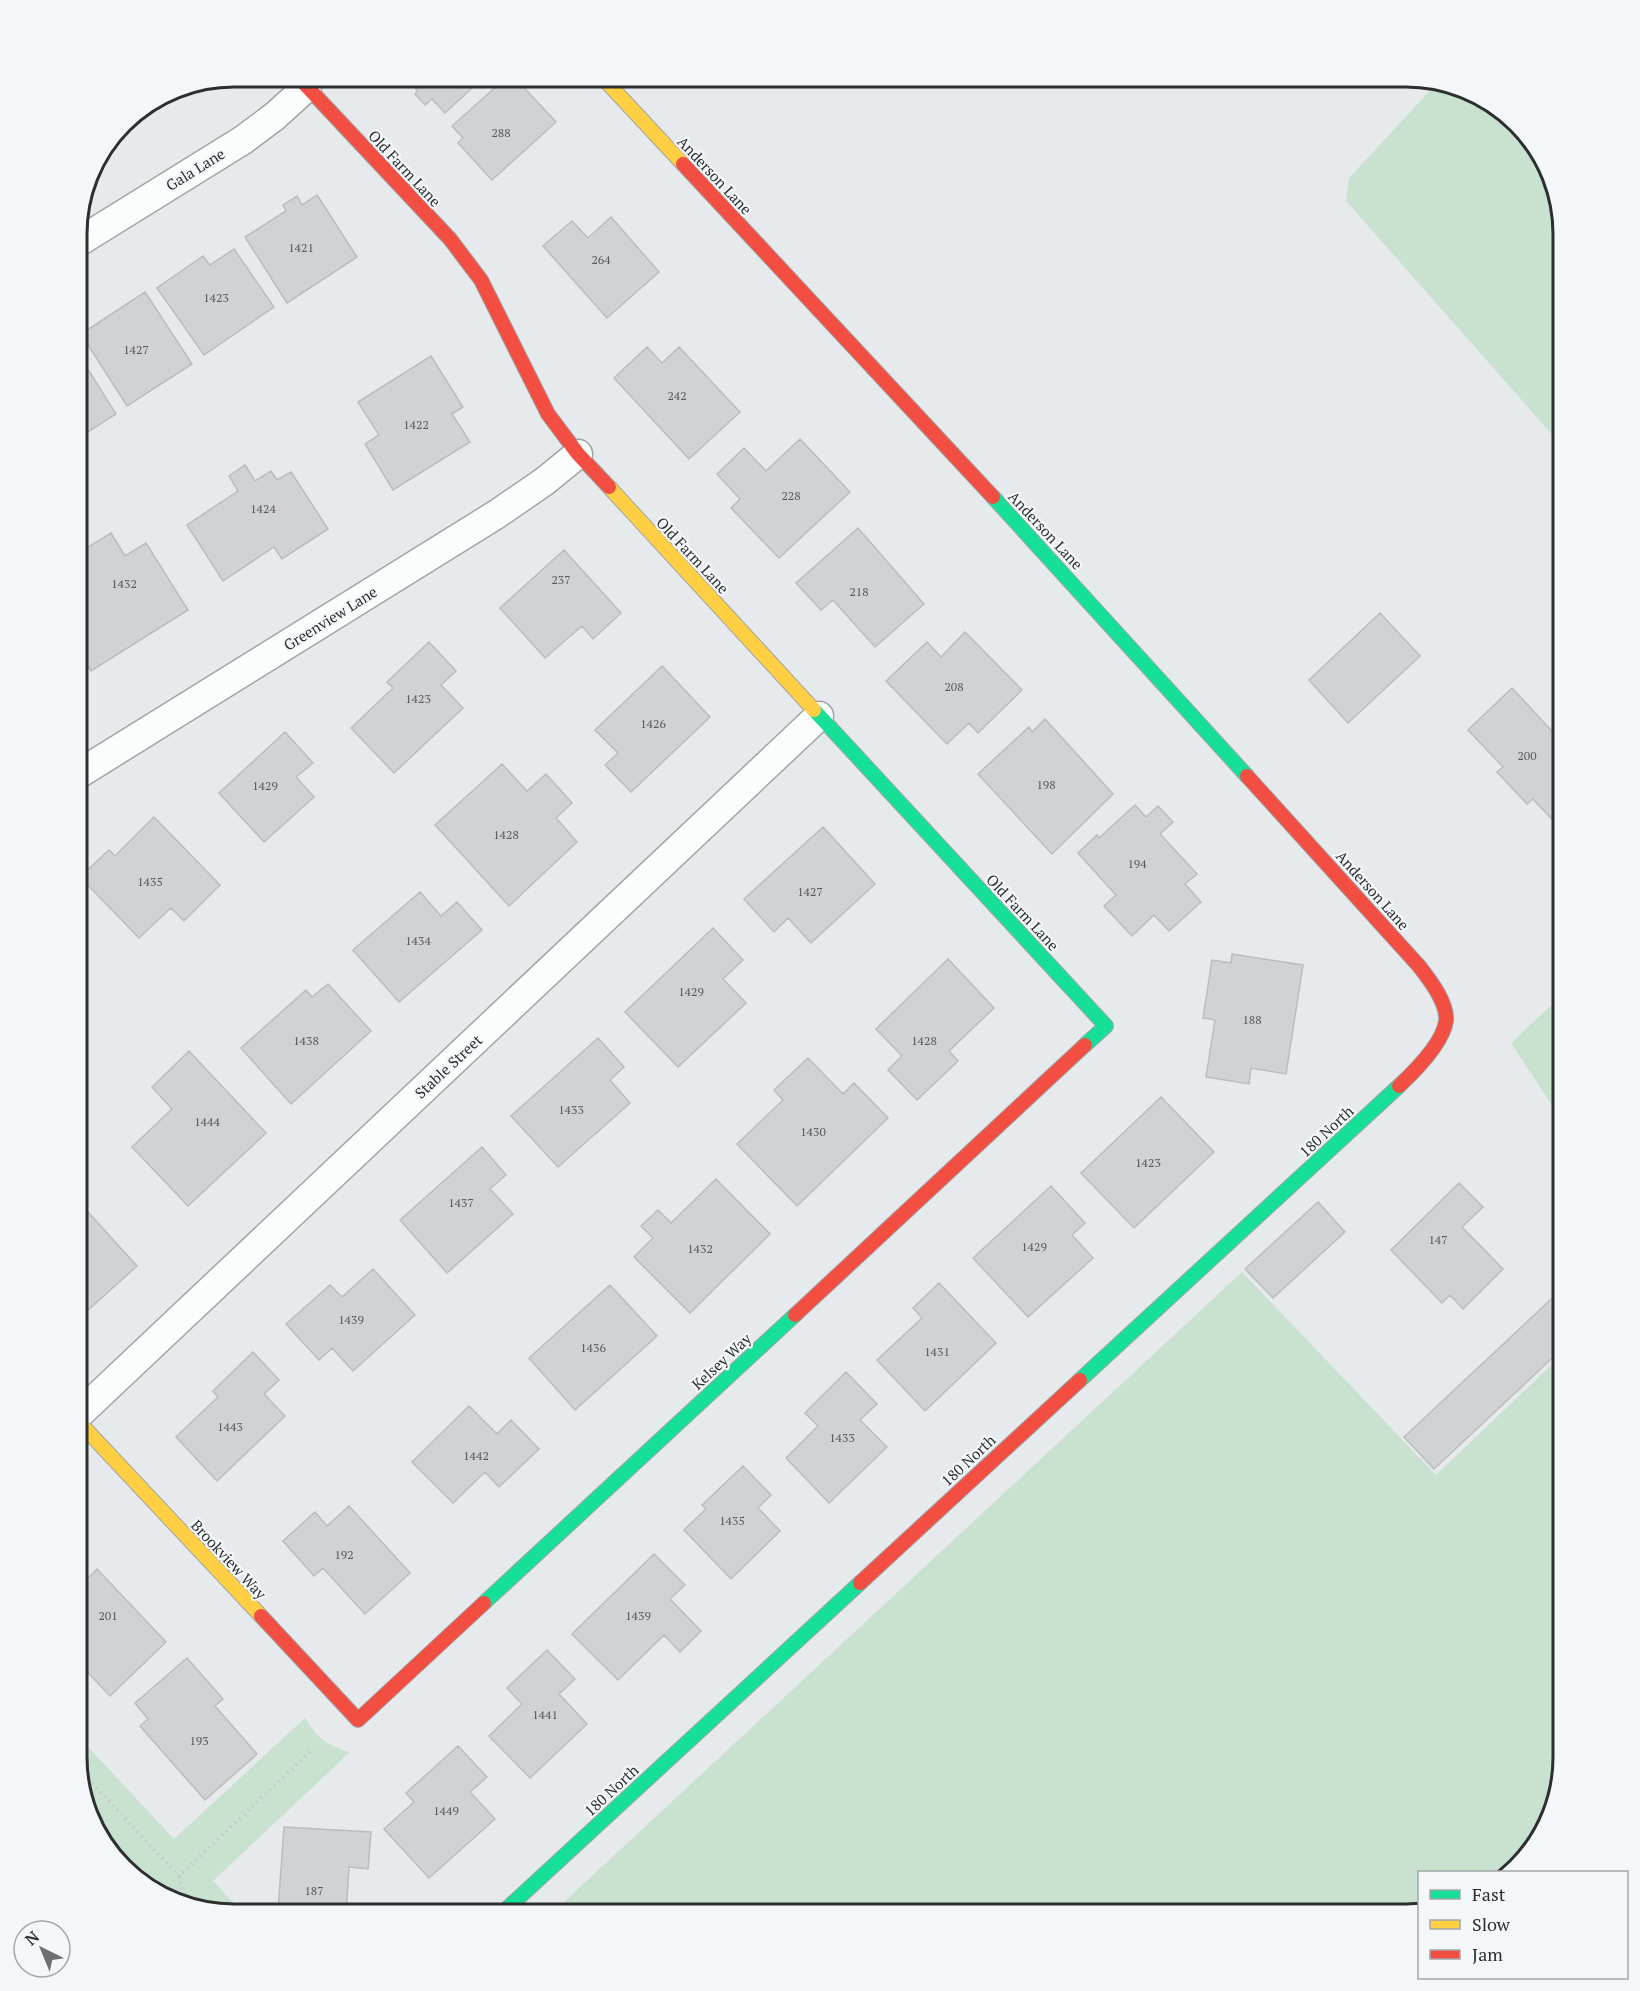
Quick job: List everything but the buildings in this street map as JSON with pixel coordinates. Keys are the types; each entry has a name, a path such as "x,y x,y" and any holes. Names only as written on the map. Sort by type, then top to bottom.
{"street":[{"name":"Gala Lane","path":"87,237 243,140 275,116 299,87"},
{"name":"Old Farm Lane","path":"308,87 450,239 481,280 513,350 548,414 578,454 1106,1026"},
{"name":"Anderson Lane","path":"611,87 1054,562 1419,966 1438,991 1446,1020"},
{"name":"Greenview Lane","path":"87,770 497,514 578,454"},
{"name":"Stable Street","path":"87,1409 819,716"},
{"name":"180 North","path":"512,1904 1414,1072 1434,1048 1446,1020"},
{"name":"Kelsey Way","path":"358,1720 1106,1026"},
{"name":"Brookview Way","path":"87,1429 358,1720"}],"path":[{"path":"179,1876 312,1750"},
{"path":"88,1778 179,1876 184,1895"}],"green space":[{"path":"1431,89 1463,98 1480,107 1503,123 1517,137 1538,169 1545,186 1553,224 1553,436 1346,201 1349,178"},
{"path":"1553,1003 1553,1107 1511,1043"},
{"path":"1242,1272 1436,1475 1553,1364 1552,1777 1542,1814 1533,1831 1517,1854 1499,1871 1418,1871 1418,1904 1416,1904 562,1904"},
{"path":"305,1718 323,1740 350,1752 213,1881 234,1904 214,1903 177,1893 144,1874 123,1854 98,1814 88,1777 87,1746 174,1839"}],"traffic: fast":[{"path":"993,497 1247,776"},
{"path":"814,710 1106,1026 1085,1045"},
{"path":"1080,1380 1399,1086"},
{"path":"484,1603 795,1315"},
{"path":"512,1904 860,1583"}],"traffic: slow":[{"path":"611,87 683,164"},
{"path":"609,487 814,710"},
{"path":"87,1431 261,1616"}],"traffic: jam":[{"path":"307,87 450,239 481,280 548,414 578,454 609,487"},
{"path":"683,164 993,497"},
{"path":"1247,776 1419,966 1441,999 1446,1021 1440,1038 1413,1073 1399,1086"},
{"path":"795,1315 1085,1045"},
{"path":"860,1583 1080,1380"},
{"path":"261,1616 358,1720 484,1603"}]}
